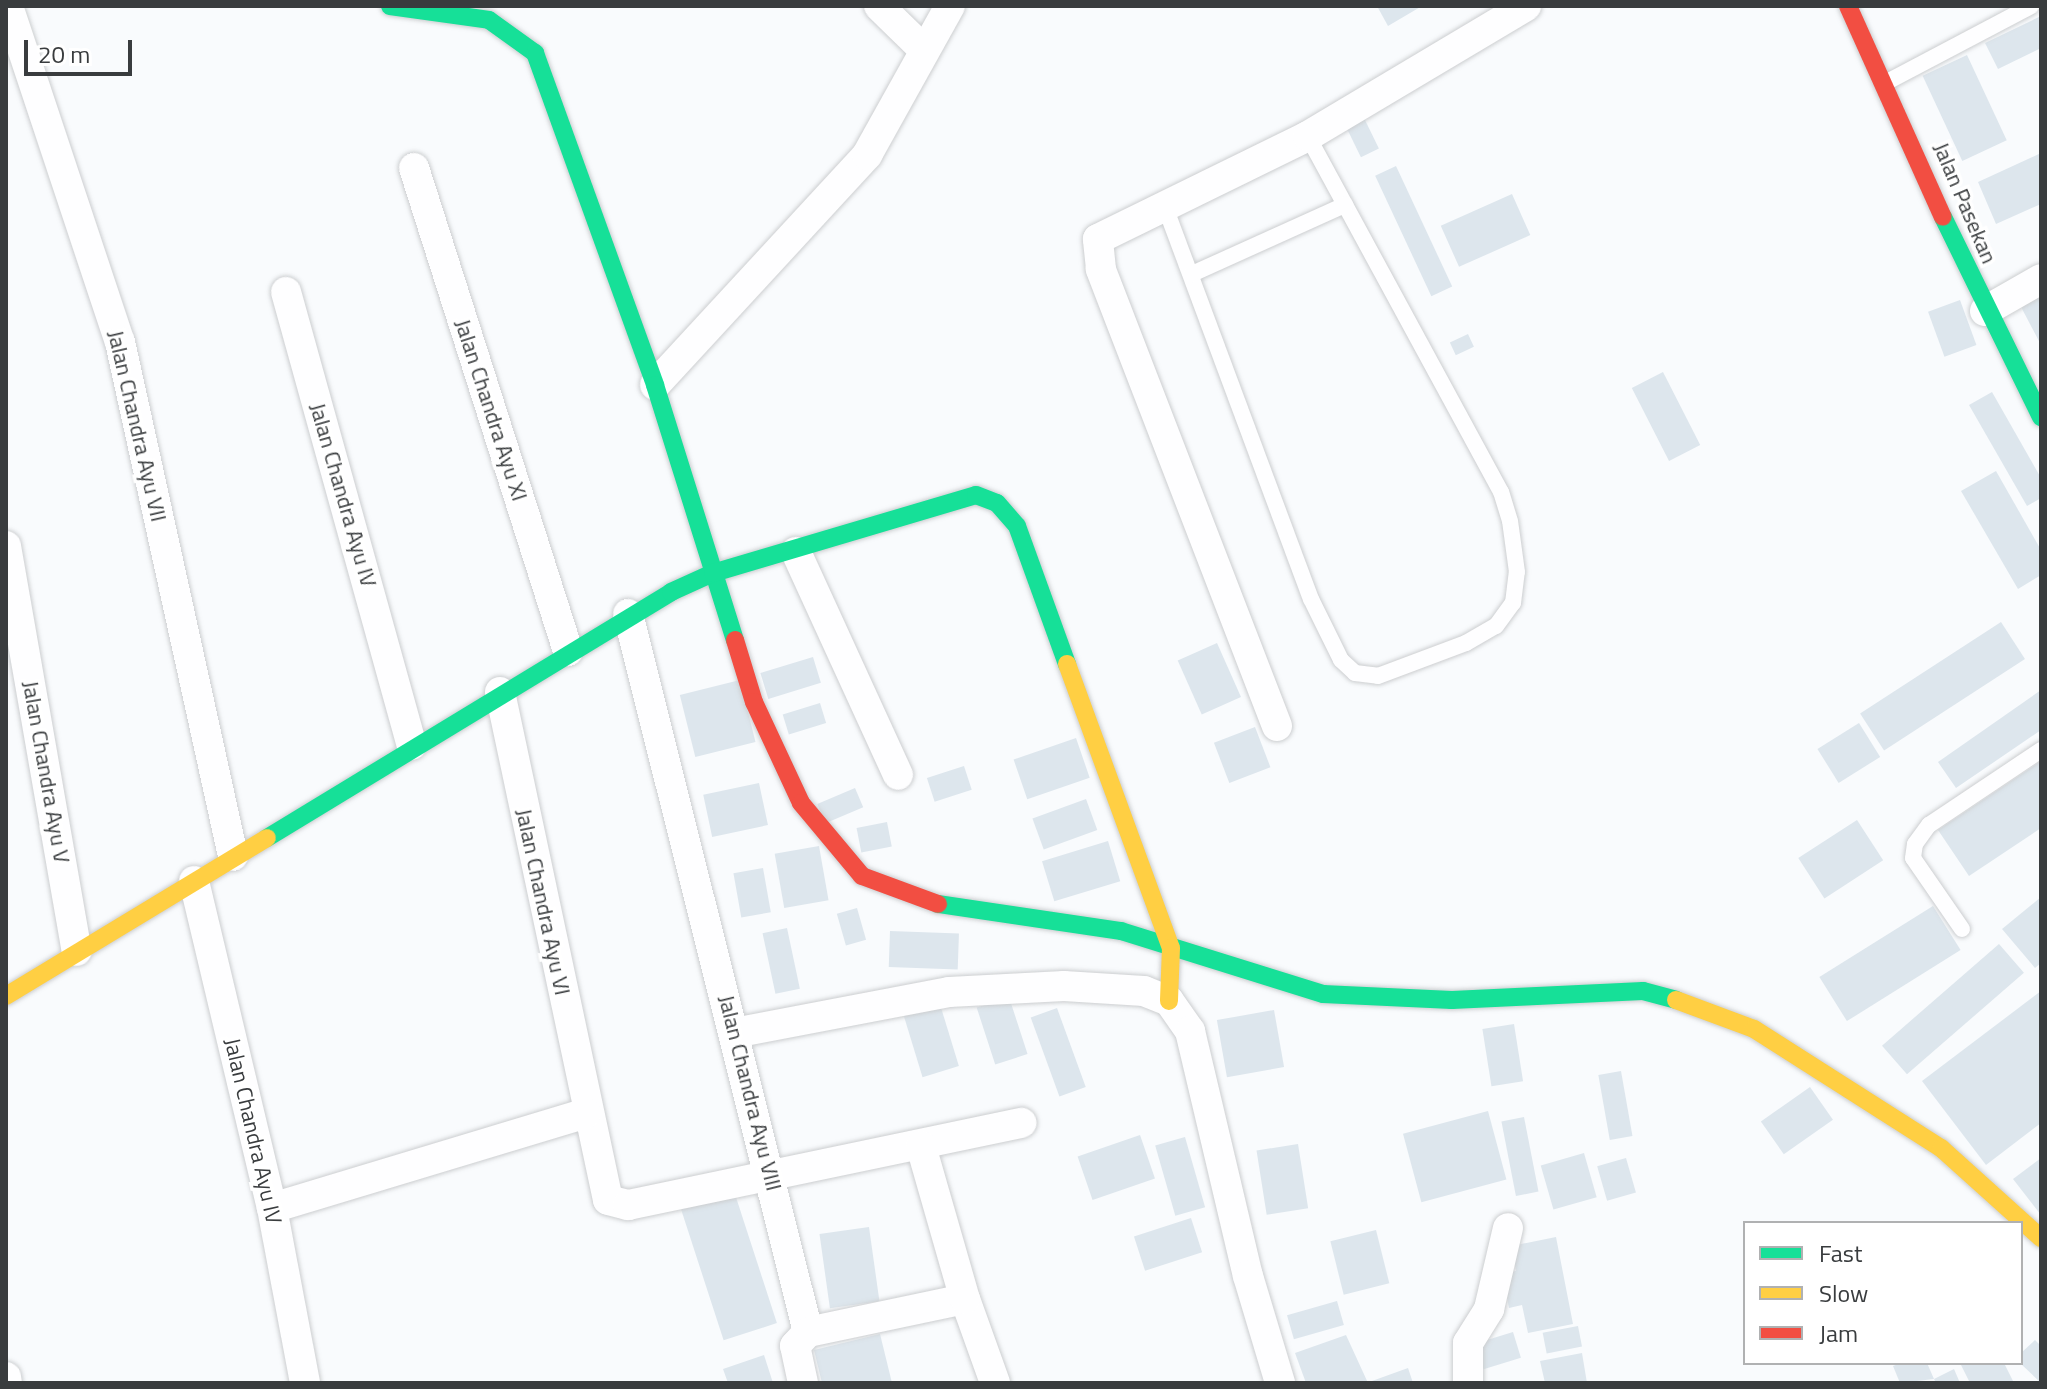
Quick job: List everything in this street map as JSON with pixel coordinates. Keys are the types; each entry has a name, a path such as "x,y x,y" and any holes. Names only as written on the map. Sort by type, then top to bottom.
{"street":[{"name":"Jalan Chandra Ayu VII","path":"8,6 120,342 233,856"},
{"path":"390,6 489,20 535,53 655,385 713,573 774,745 801,803 848,865 919,901 1121,931 1323,994 1452,1000 1628,991 1705,1008 1754,1029 1941,1148 2022,1221"},
{"path":"879,6 923,49"},
{"path":"655,385 867,155 906,93 923,49 950,6"},
{"path":"1277,726 1096,253 1098,239 1109,230 1308,136 1526,6"},
{"name":"Jalan Pasekan","path":"1848,6 1985,311 2041,417"},
{"name":"Jalan Chandra Ayu XI","path":"414,168 568,651"},
{"path":"1985,311 2041,279"},
{"name":"Jalan Chandra Ayu IV","path":"286,292 412,745"},
{"path":"6,996 628,614 713,573 796,552 948,499 976,495 997,503 1017,526 1171,948 1169,1001"},
{"name":"Jalan Chandra Ayu V","path":"6,546 77,951"},
{"path":"796,552 898,775"},
{"name":"Jalan Chandra Ayu VIII","path":"628,614 771,1174 808,1332"},
{"name":"Jalan Chandra Ayu VI","path":"500,692 603,1191 618,1206 771,1174"},
{"name":"Jalan Chandra Ayu IV","path":"194,881 272,1208 305,1383"},
{"path":"734,1033 949,992 1064,986 1144,991 1169,1001 1190,1031 1248,1276 1280,1383"},
{"path":"272,1208 586,1113"},
{"path":"771,1174 921,1146 1022,1123"},
{"path":"921,1146 965,1299 995,1383"},
{"path":"2023,1222 2041,1238"},
{"path":"1468,1383 1468,1343 1489,1309 1508,1228"},
{"path":"803,1383 795,1346 808,1332 965,1299"},
{"path":"6,1377 7,1383"}],"lane":[{"path":"1885,83 2031,6"},
{"path":"1164,204 1311,599 1341,660 1355,673 1378,676 1466,643 1496,626 1513,603 1517,572 1510,521 1501,492 1308,136"},
{"path":"1192,274 1345,205"},
{"path":"1962,929 1913,858 1915,844 1929,825 2041,750"}],"building":[{"path":"1377,6 1422,6 1388,26"},
{"path":"2041,16 2041,48 1998,69 1985,43"},
{"path":"1967,55 2007,140 1962,161 1923,76"},
{"path":"1364,118 1379,149 1361,157 1346,127"},
{"path":"2041,153 2041,204 1996,224 1978,182"},
{"path":"1396,166 1452,287 1431,296 1375,176"},
{"path":"1512,194 1530,235 1459,267 1441,226"},
{"path":"2041,291 2041,345 2019,303"},
{"path":"1960,300 1976,345 1944,357 1928,312"},
{"path":"1468,334 1474,347 1456,355 1450,342"},
{"path":"1663,372 1700,445 1669,461 1632,388"},
{"path":"1992,392 2041,478 2041,498 2027,506 1969,405"},
{"path":"1996,471 2041,550 2041,575 2018,589 1961,491"},
{"path":"2001,622 2025,659 1884,750 1860,713"},
{"path":"1217,643 1241,697 1202,714 1178,660"},
{"path":"813,657 821,683 768,699 760,673"},
{"path":"740,680 755,742 695,757 680,695"},
{"path":"2041,690 2041,730 1956,788 1938,762"},
{"path":"820,703 826,723 789,734 783,714"},
{"path":"1859,723 1880,757 1839,783 1817,749"},
{"path":"1255,727 1270,767 1229,783 1214,743"},
{"path":"1076,738 1090,778 1027,799 1014,759"},
{"path":"2041,761 2041,828 1969,876 1938,830"},
{"path":"964,766 972,790 935,802 927,778"},
{"path":"759,783 768,825 712,837 703,795"},
{"path":"855,788 863,807 825,823 817,804"},
{"path":"1086,799 1097,830 1044,850 1032,818"},
{"path":"1857,820 1883,860 1824,898 1798,858"},
{"path":"887,822 892,847 861,852 857,828"},
{"path":"1108,841 1120,881 1054,901 1042,861"},
{"path":"819,846 829,900 784,908 775,854"},
{"path":"763,868 771,912 741,918 733,873"},
{"path":"2041,897 2041,963 2035,968 2002,929"},
{"path":"1933,906 1961,950 1847,1021 1819,977"},
{"path":"857,908 866,940 846,946 837,914"},
{"path":"787,928 800,989 775,994 763,933"},
{"path":"890,931 959,933 958,969 889,967"},
{"path":"1999,944 2024,973 1907,1074 1882,1046"},
{"path":"2041,991 2041,1123 1986,1165 1922,1081"},
{"path":"1009,997 1028,1054 995,1065 977,1008"},
{"path":"939,1001 959,1066 923,1077 903,1012"},
{"path":"1057,1008 1086,1087 1059,1097 1031,1018"},
{"path":"1274,1010 1284,1067 1227,1077 1217,1020"},
{"path":"1514,1024 1523,1081 1491,1086 1482,1029"},
{"path":"1621,1071 1632,1136 1610,1140 1598,1075"},
{"path":"1810,1087 1833,1120 1784,1154 1761,1121"},
{"path":"1488,1111 1506,1180 1421,1202 1403,1134"},
{"path":"1524,1117 1539,1192 1516,1196 1501,1121"},
{"path":"1140,1135 1155,1178 1093,1200 1078,1156"},
{"path":"1185,1137 1205,1207 1175,1216 1155,1146"},
{"path":"1298,1144 1308,1208 1267,1215 1257,1151"},
{"path":"1584,1153 1597,1197 1553,1210 1541,1165"},
{"path":"1626,1158 1636,1193 1607,1201 1597,1166"},
{"path":"2041,1158 2041,1215 2013,1179"},
{"path":"733,1188 777,1323 724,1340 680,1205"},
{"path":"1191,1218 1202,1252 1145,1271 1134,1237"},
{"path":"869,1227 879,1301 830,1308 819,1234"},
{"path":"1376,1230 1389,1283 1344,1295 1330,1241"},
{"path":"1556,1237 1573,1324 1528,1333 1522,1305 1509,1308 1502,1273 1516,1271 1511,1246"},
{"path":"1337,1301 1344,1325 1294,1339 1287,1315"},
{"path":"1578,1326 1582,1347 1547,1353 1543,1333"},
{"path":"1513,1332 1521,1358 1484,1369 1476,1343"},
{"path":"880,1334 892,1383 822,1383 814,1350"},
{"path":"1346,1335 1368,1383 1306,1383 1295,1353"},
{"path":"2035,1340 2041,1346 2041,1383 2022,1365 2023,1351"},
{"path":"1582,1353 1587,1383 1545,1383 1540,1361"},
{"path":"764,1355 773,1383 728,1383 723,1369"},
{"path":"1928,1365 1934,1379 1900,1383 1893,1366"},
{"path":"1961,1365 2005,1365 2014,1383 1970,1383"},
{"path":"1408,1368 1413,1383 1372,1381"},
{"path":"1954,1369 1960,1383 1936,1383 1934,1379"}],"traffic: fast":[{"path":"390,6 489,20 535,53 655,385 735,640"},
{"path":"1943,217 2041,417"},
{"path":"267,838 671,592 713,573 976,495 997,503 1017,526 1067,664"},
{"path":"938,904 1121,931 1323,994 1452,1000 1643,991 1676,1000"}],"traffic: slow":[{"path":"1067,664 1171,948 1169,1001"},
{"path":"6,996 267,838"},
{"path":"1676,1000 1754,1029 1941,1148 2022,1221"},
{"path":"2023,1222 2041,1238"}],"traffic: jam":[{"path":"1848,6 1943,217"},
{"path":"735,640 754,702 801,803 862,876 938,904"}]}
